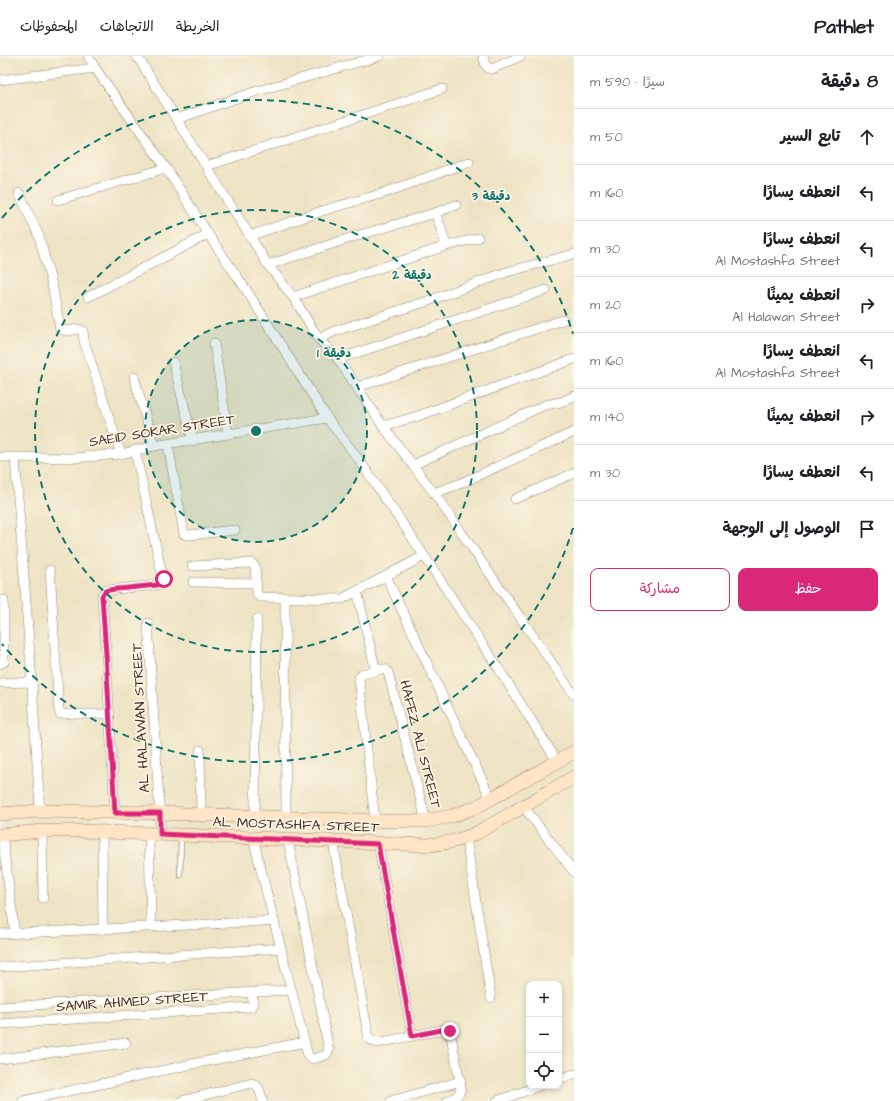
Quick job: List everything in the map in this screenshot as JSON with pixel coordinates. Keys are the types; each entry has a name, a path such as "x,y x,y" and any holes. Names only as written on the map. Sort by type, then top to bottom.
{"street":[{"path":"88,56 166,168 208,234 245,288 327,418 357,457 424,556 557,761"},
{"path":"137,56 268,265 293,297 319,339 338,359 383,426 434,493 574,696"},
{"path":"177,119 254,92 380,56"},
{"path":"482,56 488,68 492,69 521,56"},
{"path":"0,80 95,68"},
{"path":"207,166 442,89"},
{"path":"249,236 328,209 384,193 469,162"},
{"path":"58,200 166,168"},
{"path":"19,193 39,236 53,289 60,329 66,332 78,329 83,332 84,341 121,454"},
{"path":"268,265 353,237 435,213 456,205"},
{"path":"435,213 446,246"},
{"path":"88,297 208,234"},
{"path":"293,297 446,246 478,238"},
{"path":"319,339 335,330 428,301 507,272 574,254"},
{"path":"338,359 546,290"},
{"path":"357,387 564,320"},
{"path":"214,343 228,434"},
{"path":"383,426 418,416 545,368 574,359"},
{"path":"173,362 193,441"},
{"path":"134,377 154,446"},
{"path":"412,465 545,405 561,402 574,396"},
{"name":"SAEID SOKAR STREET","path":"0,457 72,458 121,454 154,446 193,441 327,418"},
{"path":"434,493 459,484 574,432"},
{"path":"168,445 184,534 189,535 235,530"},
{"path":"115,813 102,596 105,591 108,590 157,585 164,579 135,450"},
{"path":"14,458 32,682 40,811"},
{"path":"515,499 574,473"},
{"path":"192,566 250,562 255,566 257,594 260,597 342,599 424,556"},
{"path":"50,570 60,714 109,714"},
{"path":"386,576 491,799"},
{"path":"193,582 256,583"},
{"name":"HAFEZ ALI STREET","path":"357,591 375,667 379,670 385,670 388,672 426,821"},
{"path":"285,598 286,817"},
{"path":"0,664 4,662 4,600"},
{"path":"255,815 256,619"},
{"name":"AL HALAWAN STREET","path":"148,623 160,813 155,834 151,927"},
{"path":"375,821 359,678 362,674 379,670"},
{"path":"0,683 32,682"},
{"path":"200,750 201,814"},
{"name":"AL MOSTASHFA STREET","path":"0,814 40,811 255,815 375,821 426,821 452,816 476,807 574,752"},
{"name":"AL MOSTASHFA STREET","path":"1,835 42,831 102,832 427,846 443,844 466,838 574,777"},
{"path":"524,806 574,872"},
{"path":"42,831 42,898"},
{"path":"102,832 103,929"},
{"path":"1,835 15,934"},
{"path":"253,838 304,1042 308,1056 313,1058 326,1055 329,1050 288,840"},
{"path":"466,838 491,998"},
{"path":"333,842 369,1039 377,1043 446,1029 450,1031 461,1081 460,1092 457,1096 447,1101"},
{"path":"378,844 412,1036"},
{"path":"0,934 274,921"},
{"path":"0,967 281,948"},
{"path":"0,1007 291,990"},
{"name":"SAMIR AHMED STREET","path":"0,1024 251,1007 253,1003 252,992"},
{"path":"28,1006 30,1022"},
{"path":"23,1101 197,1063 304,1042"},
{"path":"0,1059 126,1043"},
{"path":"562,1078 574,1074"},
{"path":"391,1101 461,1081"},
{"path":"181,1101 252,1083 257,1085 263,1101"},
{"path":"497,1101 531,1089"}],"lane":[{"path":"180,875 181,835"}],"route":[{"path":"164,579 157,585 108,590 105,591 102,596 115,813 160,813 160,834 378,844 412,1036 446,1029 450,1031"}]}
